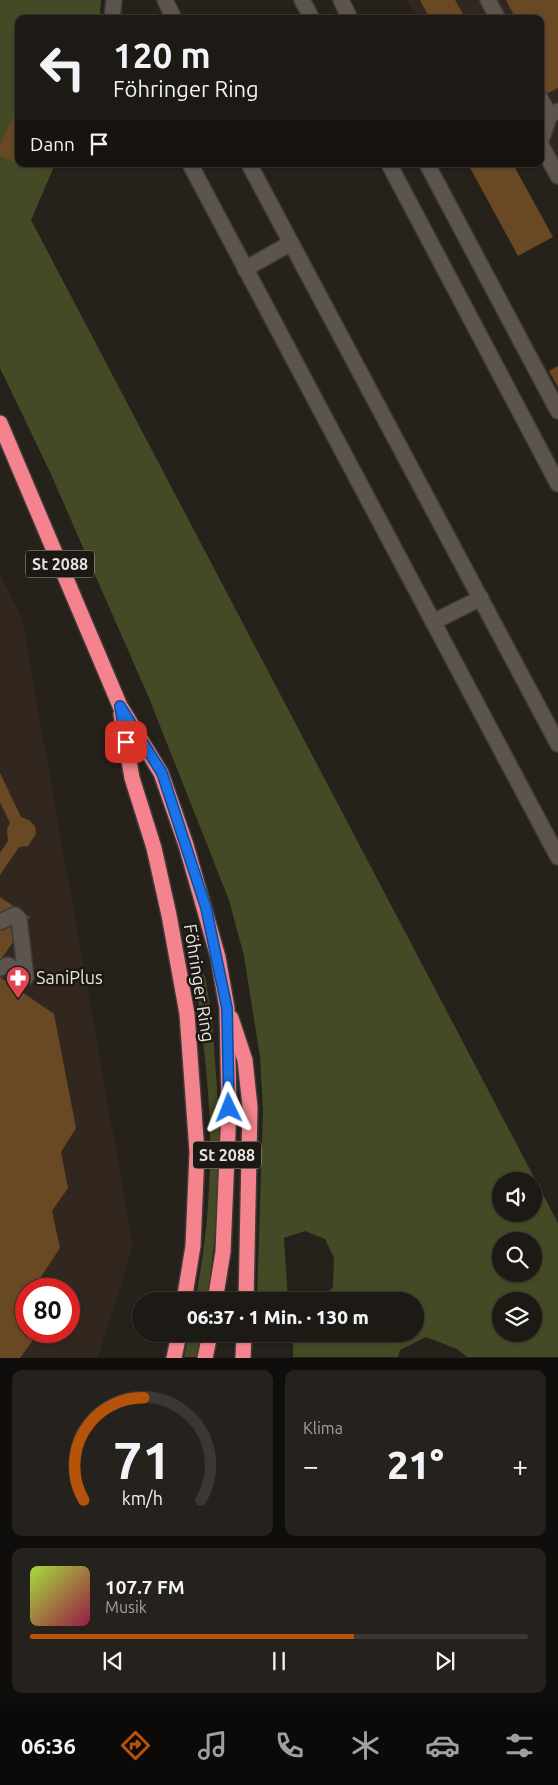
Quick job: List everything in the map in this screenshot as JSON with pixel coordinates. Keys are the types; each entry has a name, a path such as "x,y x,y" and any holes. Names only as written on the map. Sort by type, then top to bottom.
{"highway":[{"name":"Föhringer Ring","path":"0,423 120,706 162,773 206,908 227,1008 228,1117 223,1252 216,1292"},
{"name":"Föhringer Ring","path":"120,706 132,778 154,848 169,915 187,1014 197,1152 193,1246 185,1292"},
{"path":"227,1008 245,1060 250,1108 246,1292"},
{"path":"174,1358 177,1342"},
{"path":"205,1358 208,1342"},
{"path":"243,1358 244,1342"}],"street":[{"path":"112,15 114,0"},
{"path":"165,0 172,15"},
{"path":"302,0 310,15"},
{"path":"341,0 348,15"},
{"path":"488,0 496,15"},
{"path":"544,102 554,113 544,134"},
{"path":"544,150 558,176"},
{"path":"192,167 558,857"},
{"path":"252,167 558,744"},
{"path":"390,167 558,484"},
{"path":"429,167 558,412"},
{"path":"246,269 291,243"},
{"path":"433,622 481,598"},
{"path":"0,922 15,915 19,919 26,977 8,965 0,968"}],"shaded area":[{"path":"407,0 558,0 558,169 544,143 544,15 415,15"},
{"path":"0,575 22,619 133,1246 98,1357 0,1357"}],"green space":[{"path":"0,0 101,0 101,15 15,15 15,167 54,167 31,220 531,1172 492,1172 492,1222 542,1222 542,1193 558,1223 558,1357 467,1357 457,1349 426,1337 424,1338 424,1292 328,1292 333,1287 334,1258 325,1239 305,1231 284,1238 287,1292 257,1292 263,1110 260,1057 244,956 229,900 149,698 50,472 0,368"},
{"path":"199,972 205,976 212,1019 222,1156 208,1292 197,1292 205,1233 210,1141 204,1049 196,981"},
{"path":"187,1342 200,1342 197,1357 184,1357"},
{"path":"416,1342 400,1350 398,1357 293,1357 293,1343"}],"building":[{"path":"420,0 455,0 464,15 428,15"},
{"path":"506,0 558,0 558,88 544,95 544,15 514,15"},
{"path":"15,112 15,162 0,156 0,146"},
{"path":"470,167 515,167 553,237 518,256"},
{"path":"558,366 558,387 549,371"},
{"path":"0,773 21,817 29,820 35,826 36,834 28,846 19,847 0,875 0,853 8,841 7,829 10,823 0,802"},
{"path":"0,897 30,917 0,961"},
{"path":"0,977 54,1014 76,1128 61,1152 68,1188 52,1211 60,1248 40,1278 15,1278 15,1343 31,1343 20,1358 0,1358"}],"place":[{"name":"SaniPlus","path":"18,999"}],"route":[{"path":"126,742 120,706 162,773 206,908 218,957 227,1008 229,1108"}]}
